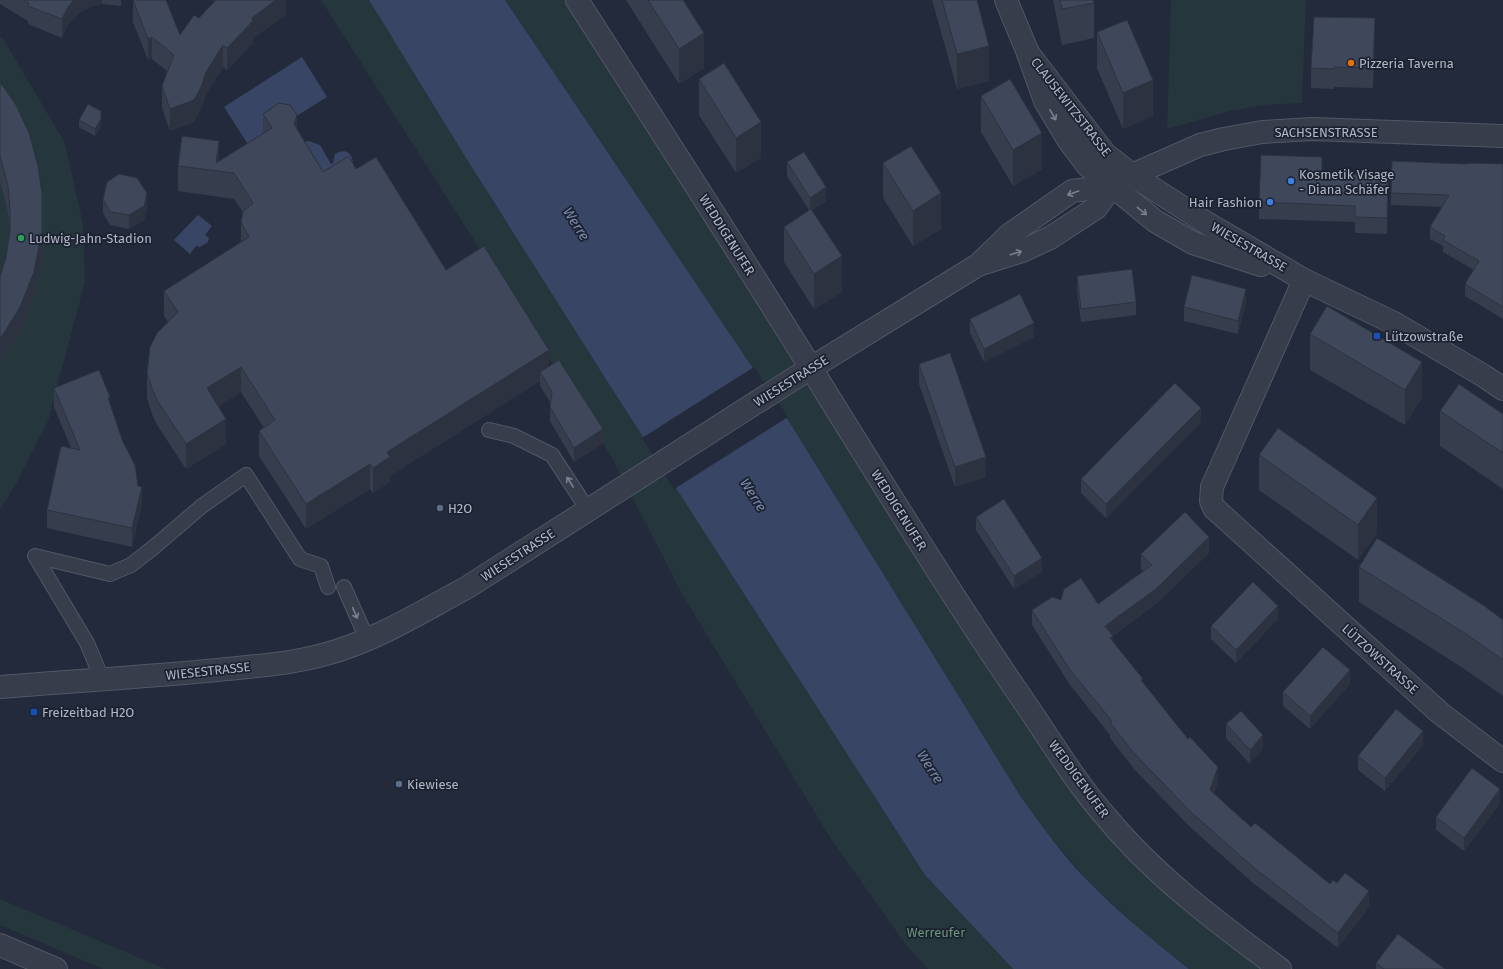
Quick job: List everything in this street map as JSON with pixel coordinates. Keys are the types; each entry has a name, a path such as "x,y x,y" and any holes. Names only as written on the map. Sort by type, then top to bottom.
{"street":[{"name":"WEDDIGENUFER","path":"577,0 811,368 913,534 978,634 1083,787 1106,818 1160,874 1230,932 1280,969"},
{"name":"CLAUSEWITZSTRASSE","path":"1006,0 1028,53 1045,102 1069,142 1088,166 1112,186"},
{"name":"CLAUSEWITZSTRASSE","path":"1028,53 1105,154 1132,175"},
{"name":"SACHSENSTRASSE","path":"1132,175 1200,145 1262,132 1312,129 1503,136"},
{"name":"WIESESTRASSE","path":"0,687 102,678 141,678 285,663 326,654 366,639 416,615 466,588 790,381 978,265 1022,251 1050,238 1096,208 1112,186 1132,175 1205,222 1304,280 1394,323 1484,376 1503,389"},
{"name":"WIESESTRASSE","path":"1112,186 1155,221 1193,243 1304,280"},
{"name":"LÜTZOWSTRASSE","path":"1304,280 1212,488 1211,500 1214,508 1429,703 1503,761"},
{"path":"0,945 56,969"}],"lane":[{"path":"489,430 514,436 552,455 588,510"},
{"path":"102,678 87,643 35,556 110,574 131,565 202,506 246,475 300,558 321,566 328,587"},
{"path":"344,587 366,639"}],"green space":[{"name":"Werreufer","path":"321,0 369,0 466,158 607,381 925,875 1013,969 928,969 906,945 831,839 682,594 603,443"},
{"path":"505,0 568,0 1037,737 1269,969 1189,969 1138,928 1087,880 1051,838 1021,797 790,423"},
{"path":"1171,0 1306,0 1302,103 1264,105 1230,111 1167,129"},
{"path":"0,37 4,40 65,143 83,224 85,282 48,421 16,484 0,510"},
{"path":"0,899 166,969 103,969 0,925"}],"water":[{"name":"Werre","path":"369,0 505,0 790,423 1021,797 1061,851 1088,881 1124,916 1189,969 1013,969 925,875 607,381 466,158"},
{"path":"302,57 327,97 249,146 224,107"},
{"path":"309,141 320,145 331,164 333,163 335,154 342,151 350,154 353,160 353,164 317,201 303,142"},
{"path":"198,215 212,226 205,235 209,238 208,242 200,247 196,246 190,254 174,240"}],"pier":[{"path":"754,367 788,417 674,489 642,438"}],"building":[{"path":"23,0 74,0 68,7 62,19 28,6 29,3"},
{"path":"133,0 166,0 180,35 194,15 199,18 216,0 276,0 252,18 253,21 227,48 223,45 206,72 201,87 194,100 170,109 162,86 174,55 152,37 148,39"},
{"path":"648,0 683,0 704,33 679,49"},
{"path":"942,0 977,0 989,46 957,54"},
{"path":"1060,0 1093,0 1094,3 1062,9"},
{"path":"1314,17 1375,18 1373,68 1311,68"},
{"path":"1127,20 1153,80 1123,93 1097,32"},
{"path":"724,63 761,122 736,138 699,79"},
{"path":"1010,79 1042,133 1013,150 981,96"},
{"name":"Ludwig-Jahn-Stadion","path":"0,82 16,105 29,133 38,166 42,194 42,231 34,272 20,307 0,338 0,277 6,257 10,232 10,210 8,186 0,156"},
{"path":"279,103 290,105 297,115 294,124 323,172 349,156 356,169 376,157 446,270 484,246 549,350 387,452 390,457 373,468 370,464 306,504 259,431 275,420 241,367 207,388 226,419 186,444 157,400 147,373 150,347 157,333 178,312 164,291 249,237 241,222 243,212 253,203 234,173 178,166 182,136 219,141 216,163 272,128 263,114"},
{"path":"88,104 101,111 101,119 95,129 79,120"},
{"path":"911,146 941,193 913,211 883,163"},
{"path":"804,152 826,187 810,198 787,162"},
{"path":"1261,155 1322,157 1322,173 1388,176 1387,218 1355,217 1355,206 1259,202"},
{"path":"1392,161 1503,164 1503,307 1465,284 1479,261 1443,240 1445,236 1430,227 1449,195 1391,193"},
{"path":"119,174 137,178 147,193 144,206 129,215 110,212 103,199 107,182"},
{"path":"811,209 842,256 814,274 784,227"},
{"path":"1132,269 1136,302 1081,309 1077,276"},
{"path":"1192,275 1246,289 1238,321 1184,307"},
{"path":"1020,294 1034,323 984,349 970,319"},
{"path":"1327,306 1422,362 1405,390 1310,334"},
{"path":"950,353 986,457 955,467 919,364"},
{"path":"559,360 603,429 574,448 550,407 552,392 540,372"},
{"path":"99,370 110,397 108,398 123,442 135,465 138,486 142,487 132,528 47,510 61,446 80,450 54,388"},
{"path":"1175,383 1201,408 1106,504 1081,479"},
{"path":"1459,384 1503,414 1503,453 1440,411"},
{"path":"1278,428 1377,498 1358,525 1259,455"},
{"path":"1004,499 1042,558 1014,576 976,517"},
{"path":"1185,512 1209,537 1156,589 1105,626 1113,636 1110,638 1188,739 1190,737 1218,767 1210,790 1251,827 1255,823 1330,884 1333,880 1337,883 1345,873 1369,891 1338,933 1253,867 1190,811 1134,753 1110,723 1112,721 1070,670 1032,610 1052,597 1061,600 1064,589 1081,578 1098,604 1152,565 1141,554"},
{"path":"1377,538 1483,605 1503,620 1503,660 1466,634 1359,567"},
{"path":"1253,582 1278,606 1236,650 1211,626"},
{"path":"1323,647 1350,670 1310,716 1283,692"},
{"path":"1396,709 1423,731 1385,778 1358,756"},
{"path":"1241,711 1263,735 1250,750 1226,724"},
{"path":"1472,768 1500,789 1464,838 1436,817"},
{"path":"1398,934 1445,969 1384,969 1376,963"}],"place":[{"name":"Pizzeria Taverna","path":"1351,63"},
{"name":"Kosmetik Visage - Diana Schäfer","path":"1291,181"},
{"name":"Hair Fashion","path":"1270,202"},
{"name":"Ludwig-Jahn-Stadion","path":"21,238"},
{"name":"Lützowstraße","path":"1377,336"},
{"name":"H2O","path":"440,508"},
{"name":"Freizeitbad H2O","path":"34,712"},
{"name":"Kiewiese","path":"399,784"}]}
